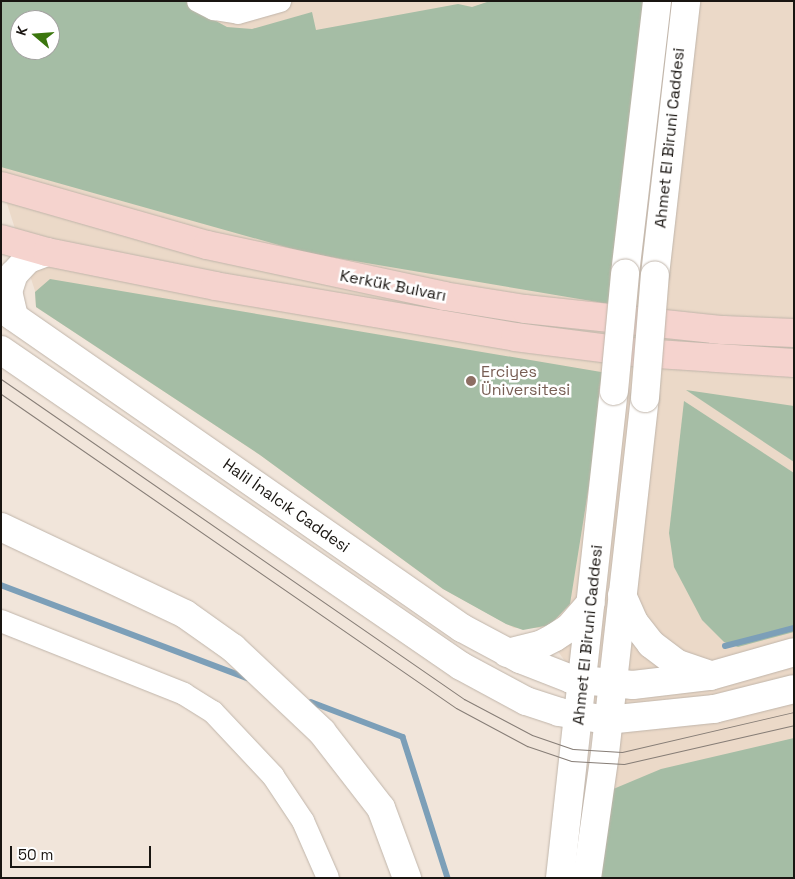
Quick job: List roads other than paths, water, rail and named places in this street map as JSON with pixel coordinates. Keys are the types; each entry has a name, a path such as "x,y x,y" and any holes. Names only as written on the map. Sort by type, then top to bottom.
{"main road":[{"name":"Kerkük Bulvarı","path":"1,186 207,245 444,296 525,309 723,330 794,333"},
{"name":"Kerkük Bulvarı","path":"1,239 47,252 335,308 515,337 642,353 794,363"}],"street":[{"path":"198,1 208,7 238,13 280,1"},
{"name":"Ahmet El Biruni Caddesi","path":"560,878 657,1"},
{"name":"Ahmet El Biruni Caddesi","path":"587,878 645,398 655,275 686,1"},
{"path":"8,312 8,292 14,274 28,259 47,252"},
{"name":"Halil İnalcık Caddesi","path":"8,312 431,607 507,653 545,670 583,682 611,685 710,676 794,652"},
{"name":"Halil İnalcık Caddesi","path":"1,350 461,666 526,701 579,716 607,720 714,709 794,689"},
{"path":"1,526 185,614 233,648 322,732 381,808 407,878"},
{"path":"622,595 634,622 652,644 678,664 710,676"},
{"path":"507,653 540,645 555,637 569,628 591,603"},
{"path":"1,621 184,694 213,712 274,776 303,821 328,878"}],"waterway":[{"path":"1,585 247,678"},
{"path":"725,646 794,628"},
{"path":"311,702 403,737 448,878"}],"tram line":[{"path":"1,379 464,699 532,735 573,749 622,752 794,712"},
{"path":"1,394 456,708 527,746 571,761 624,764 794,725"}],"place":[{"name":"Erciyes Üniversitesi","path":"471,381"}]}
